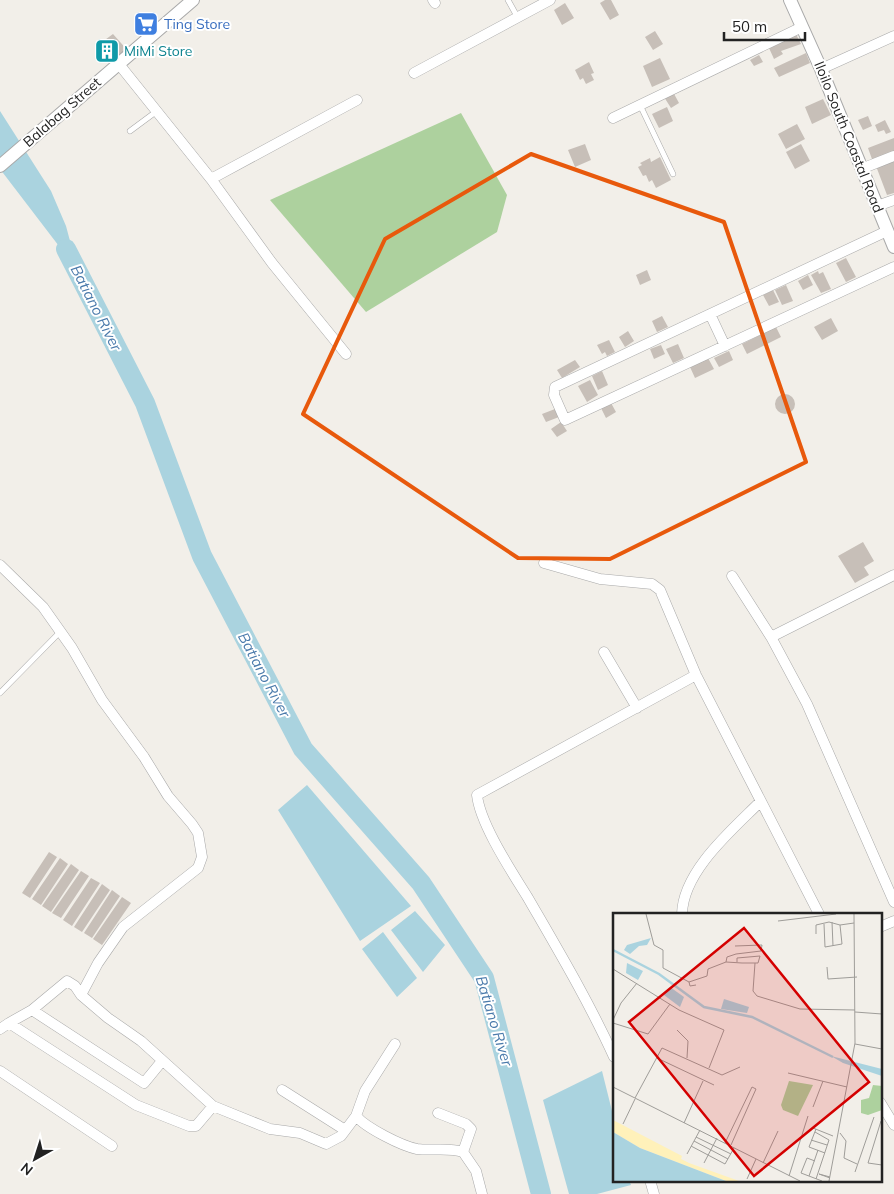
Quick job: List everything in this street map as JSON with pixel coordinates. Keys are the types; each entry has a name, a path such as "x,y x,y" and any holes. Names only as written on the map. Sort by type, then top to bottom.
{"street":[{"name":"Balabag Street","path":"0,166 192,0"},
{"path":"414,74 550,0"},
{"name":"Iloilo South Coastal Road","path":"790,0 894,247"},
{"path":"613,118 802,27"},
{"path":"821,70 894,36"},
{"path":"118,63 211,179 272,263 346,354"},
{"path":"211,179 357,100"},
{"path":"861,169 894,156"},
{"path":"877,206 894,200"},
{"path":"887,231 555,387 554,395 565,420 894,267"},
{"path":"710,314 725,346"},
{"path":"544,563 600,579 657,586 696,675 818,913"},
{"path":"0,565 43,607 102,700 144,757 168,796 198,833 202,857 198,868 123,927 98,963 81,994"},
{"path":"771,637 894,574"},
{"path":"732,576 771,637 808,704 894,902"},
{"path":"604,652 637,708"},
{"path":"613,1055 591,1007 508,865 478,807 477,795 696,675"},
{"path":"682,913 691,884 710,853 760,802"},
{"path":"882,926 894,921"},
{"path":"0,1029 32,1010 67,982 76,986 81,994 141,1041 213,1106 270,1129 300,1133 326,1144 341,1136 356,1116 365,1091 396,1044"},
{"path":"32,1010 144,1083 162,1061"},
{"path":"9,1023 136,1105 189,1126 196,1126 213,1106"},
{"path":"0,1071 112,1146"},
{"path":"282,1090 345,1130"},
{"path":"882,1105 894,1125"},
{"path":"438,1113 466,1124 471,1129 463,1152"},
{"path":"356,1116 382,1134 416,1149 452,1149 463,1152 476,1171 482,1194"}],"lane":[{"path":"508,0 518,18"},
{"path":"640,105 673,174"},
{"path":"130,131 156,111"},
{"path":"0,693 60,632"}],"highlighted area":[{"path":"531,154 724,222 806,462 610,559 518,558 303,414 385,239"}],"green space":[{"path":"461,113 507,195 497,232 366,312 270,200"}],"water":[{"path":"0,111 51,191 66,226 78,271 0,169"},
{"path":"307,785 411,906 360,941 278,810"},
{"path":"415,911 445,945 423,972 391,930"},
{"path":"383,932 417,978 397,997 362,949"},
{"path":"602,1071 613,1115 613,1182 630,1182 631,1185 597,1194 569,1194 543,1100"}],"building":[{"path":"605,0 611,0 619,15 610,20 600,3"},
{"path":"565,3 574,18 562,25 554,10"},
{"path":"655,31 663,44 653,50 645,37"},
{"path":"113,34 129,52 114,64 98,45"},
{"path":"796,34 801,44 781,51 783,54 774,59 769,48"},
{"path":"806,53 810,63 779,77 774,68"},
{"path":"759,55 763,62 754,66 750,60"},
{"path":"660,58 670,79 652,87 643,66"},
{"path":"589,62 594,73 591,74 594,80 586,84 583,78 580,80 575,70"},
{"path":"673,92 679,103 671,108 664,97"},
{"path":"823,99 831,115 812,124 805,107"},
{"path":"667,107 673,121 659,128 652,114"},
{"path":"868,116 872,126 863,130 858,120"},
{"path":"885,120 891,132 886,134 884,130 878,132 875,125"},
{"path":"797,124 805,139 786,149 778,134"},
{"path":"894,138 894,154 873,162 868,148"},
{"path":"585,144 591,160 575,167 568,150"},
{"path":"801,144 810,161 795,169 786,152"},
{"path":"660,157 671,180 656,188 652,180 649,182 646,175 643,176 638,167 642,165 640,163 650,158 651,162"},
{"path":"894,160 894,193 887,195 876,166"},
{"path":"846,258 856,277 846,282 836,263"},
{"path":"647,270 651,280 640,285 636,275"},
{"path":"818,271 819,274 823,272 831,289 821,293 811,275"},
{"path":"808,275 813,285 803,290 798,281"},
{"path":"786,285 793,301 782,305 775,290"},
{"path":"773,290 779,302 769,306 763,295"},
{"path":"662,316 668,327 657,332 652,321"},
{"path":"831,318 838,331 822,340 814,327"},
{"path":"776,327 781,337 747,354 742,344"},
{"path":"628,331 634,341 625,347 619,337"},
{"path":"609,340 615,352 607,356 605,352 602,354 597,345"},
{"path":"678,344 684,358 673,363 666,349"},
{"path":"661,345 665,354 654,359 650,349"},
{"path":"729,351 733,360 719,367 714,358"},
{"path":"708,358 714,369 695,378 690,367"},
{"path":"575,360 580,367 562,378 557,370"},
{"path":"602,371 608,385 598,390 592,376"},
{"path":"590,380 598,395 587,402 578,386"},
{"path":"785,394 792,397 795,404 792,411 785,414 778,411 775,404 778,397"},
{"path":"611,403 616,412 606,418 601,408"},
{"path":"555,409 559,417 546,422 542,414"},
{"path":"561,422 567,431 557,437 551,429"},
{"path":"863,542 874,561 864,567 869,575 855,583 838,556"},
{"path":"49,852 57,857 30,898 22,893"},
{"path":"60,858 68,864 41,905 32,899"},
{"path":"71,864 79,870 51,912 42,906"},
{"path":"81,871 89,876 61,918 52,913"},
{"path":"91,878 100,883 72,926 63,920"},
{"path":"102,884 110,890 82,932 74,927"},
{"path":"112,890 120,896 92,938 84,933"},
{"path":"122,897 131,903 102,945 93,939"}],"waterway":[{"name":"Batiano River","path":"66,249 145,403 202,556 303,749 421,883 484,978 541,1194"}],"place":[{"name":"Ting Store","path":"146,24"},
{"name":"MiMi Store","path":"107,51"}]}
